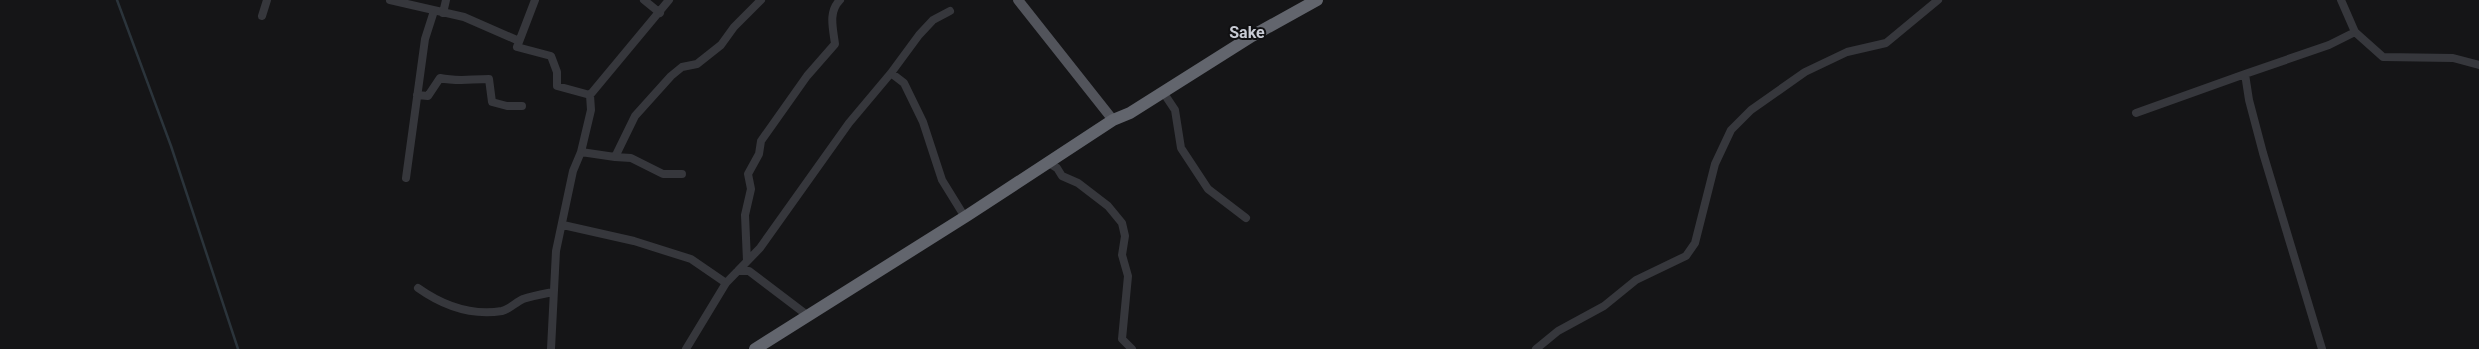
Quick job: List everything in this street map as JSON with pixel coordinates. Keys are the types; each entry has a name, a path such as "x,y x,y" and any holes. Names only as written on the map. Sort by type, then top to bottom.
{"highway":[{"path":"755,349 968,215 1113,120 1130,113 1252,36 1317,0"}],"main road":[{"path":"1018,0 1113,120"}],"street":[{"path":"262,16 267,0"},
{"path":"390,0 479,22 519,41"},
{"path":"443,13 446,0"},
{"path":"535,0 517,47 551,56 557,72 557,86 590,95"},
{"path":"644,0 660,13"},
{"path":"551,349 556,251 573,171 581,152 591,110 590,95 660,13 669,0"},
{"path":"615,157 635,116 671,76 682,67 697,64 722,45 734,27 761,0"},
{"path":"747,261 745,215 751,189 748,174 759,154 762,141 807,76 835,44 832,23 834,6 840,0"},
{"path":"1536,349 1558,331 1604,306 1636,280 1686,256 1695,243 1715,164 1732,130 1750,110 1805,72 1847,52 1886,43 1938,0"},
{"path":"2341,0 2354,32 2383,57 2453,58 2479,64"},
{"path":"406,178 416,95 425,40 434,11"},
{"path":"686,349 726,283 760,248 848,123 891,73 933,20 950,11"},
{"path":"2136,113 2329,45 2354,32"},
{"path":"891,73 904,83 923,122 942,180 963,214 968,215"},
{"path":"2245,74 2249,100 2263,153 2322,349"},
{"path":"416,95 428,96 440,78 457,82 465,79 488,79 492,102 507,106 522,106"},
{"path":"1163,92 1175,110 1180,148 1208,189 1246,218"},
{"path":"581,152 631,158 663,174 682,174"},
{"path":"1049,163 1057,168 1062,176 1078,182 1108,206 1122,223 1125,236 1122,255 1128,276 1122,338 1132,349"},
{"path":"562,225 634,241 691,259 726,283"},
{"path":"738,271 749,271 808,315"},
{"path":"418,288 431,297 464,311 484,312 503,311 523,299 553,292"}],"waterway":[{"path":"117,0 171,146 238,349"}],"district":[{"name":"Sake","path":"1247,32"}]}
